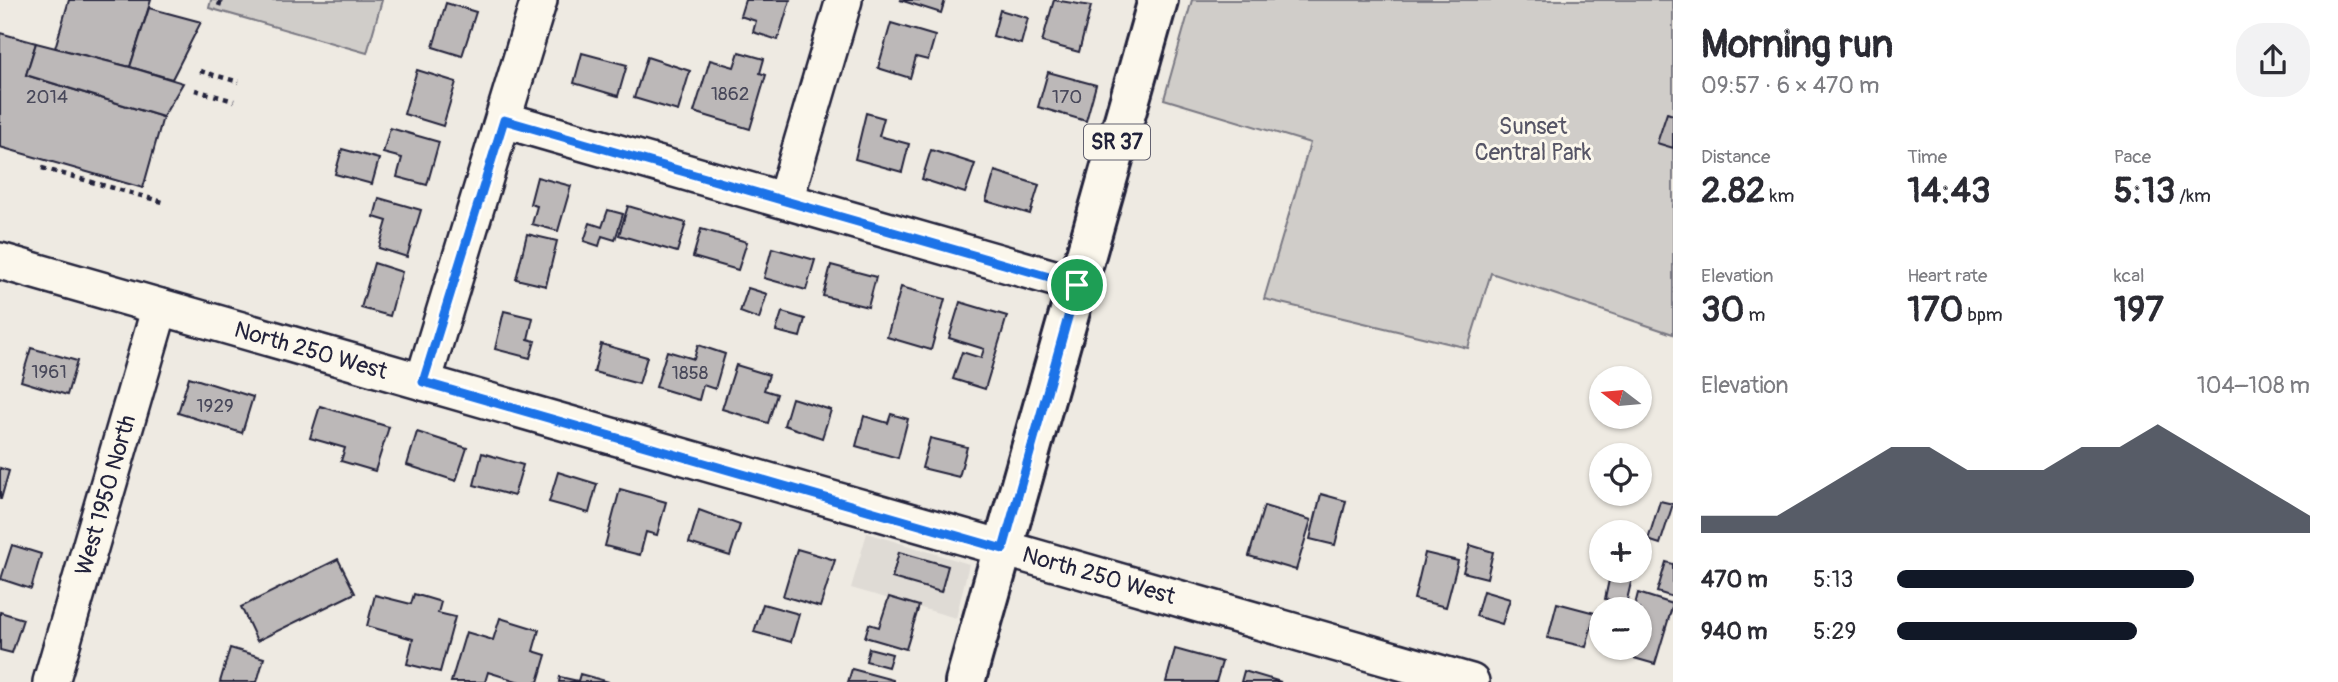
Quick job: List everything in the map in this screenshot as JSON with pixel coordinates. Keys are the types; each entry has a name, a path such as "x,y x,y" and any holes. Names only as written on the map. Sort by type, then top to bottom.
{"main road":[{"name":"SR 37","path":"965,682 1158,0"}],"street":[{"path":"423,382 539,0"},
{"path":"785,200 844,0"},
{"path":"504,120 1077,285"},
{"name":"North 250 West","path":"0,261 1471,682"},
{"name":"West 1950 North","path":"51,682 159,307"}],"path":[{"path":"201,71 239,82"},
{"path":"195,89 234,101"},
{"path":"41,167 163,202"}],"shaded area":[{"path":"867,533 969,564 956,618 851,588"}],"green space":[{"path":"211,0 382,0 367,53 209,8"},
{"name":"Sunset Central Park","path":"1192,0 1673,0 1673,334 1491,273 1468,348 1264,299 1310,143 1164,99"}],"building":[{"path":"69,0 151,0 130,67 55,48"},
{"path":"745,0 790,0 778,40 753,32 756,21 740,16"},
{"path":"900,0 945,0 941,13"},
{"path":"1054,0 1091,6 1079,52 1042,42"},
{"path":"446,3 476,12 462,56 433,47"},
{"path":"149,8 201,22 172,79 130,67"},
{"path":"1000,10 1028,18 1021,44 993,36"},
{"path":"891,23 935,36 928,60 916,57 910,78 878,68"},
{"path":"0,33 36,43 26,75 163,117 143,188 0,147"},
{"path":"36,43 183,83 163,117 26,75"},
{"path":"739,52 764,59 760,73 766,75 750,129 694,112 710,60 734,67"},
{"path":"582,53 627,65 618,96 574,83"},
{"path":"647,57 690,71 678,111 634,98"},
{"path":"417,70 456,82 443,126 404,114"},
{"path":"1048,72 1096,85 1086,121 1038,107"},
{"path":"866,113 884,118 879,136 909,144 902,172 855,159"},
{"path":"1667,113 1673,115 1673,148 1657,143"},
{"path":"390,128 439,142 427,185 397,177 402,158 383,153"},
{"path":"342,149 379,159 372,184 335,174"},
{"path":"931,150 975,164 965,193 922,179"},
{"path":"995,171 1039,185 1030,214 986,201"},
{"path":"537,177 571,186 558,231 532,224 537,206 530,204"},
{"path":"379,198 421,210 407,257 379,248 387,221 374,217"},
{"path":"628,206 686,223 677,252 619,235"},
{"path":"608,210 623,214 615,240 602,236 599,246 584,241 590,223 602,227"},
{"path":"701,229 747,242 738,270 693,257"},
{"path":"527,234 557,241 546,286 516,279"},
{"path":"772,248 815,260 806,290 764,278"},
{"path":"374,263 402,272 390,316 361,308"},
{"path":"831,265 876,277 868,307 823,296"},
{"path":"901,287 945,299 931,350 887,337"},
{"path":"748,288 767,294 759,319 740,312"},
{"path":"960,302 1007,316 985,389 953,379 962,352 981,358 984,349 949,338"},
{"path":"504,311 533,318 528,339 535,341 530,358 495,349"},
{"path":"782,312 805,319 800,337 776,331"},
{"path":"601,344 647,357 639,384 594,372"},
{"path":"698,345 725,354 715,389 703,385 699,400 656,387 667,351 694,359"},
{"path":"31,348 77,361 67,395 21,381"},
{"path":"736,365 769,375 764,390 777,394 768,423 722,409"},
{"path":"189,377 253,397 242,433 178,413"},
{"path":"792,398 831,410 822,438 784,425"},
{"path":"320,406 389,427 375,471 341,461 345,448 310,438"},
{"path":"891,414 908,419 898,458 856,446 864,416 888,423"},
{"path":"417,432 467,448 456,481 407,465"},
{"path":"930,438 967,447 959,477 922,468"},
{"path":"482,453 523,465 514,496 474,485"},
{"path":"0,468 9,471 1,499 0,499"},
{"path":"558,472 597,484 589,513 549,502"},
{"path":"620,489 666,502 657,535 646,532 640,555 605,546"},
{"path":"1321,494 1346,501 1335,545 1310,539"},
{"path":"1660,501 1673,504 1660,544 1652,541 1652,527"},
{"path":"1264,506 1311,520 1296,570 1249,556"},
{"path":"699,510 740,525 730,556 689,543"},
{"path":"12,545 41,554 31,589 1,579"},
{"path":"1470,545 1493,552 1487,578 1463,572"},
{"path":"797,549 835,560 820,607 783,596"},
{"path":"899,552 948,566 941,592 892,578"},
{"path":"1425,553 1458,561 1446,607 1414,599"},
{"path":"338,559 355,593 257,641 241,607"},
{"path":"1666,562 1673,564 1673,597 1657,592"},
{"path":"1608,583 1631,583 1628,597 1605,597"},
{"path":"1483,591 1510,599 1502,624 1476,616"},
{"path":"414,594 441,602 438,613 455,617 440,672 407,664 413,639 367,626 375,595 411,604"},
{"path":"889,597 919,606 906,649 865,637 869,624 879,627"},
{"path":"1652,597 1673,604 1655,664 1641,660 1652,660"},
{"path":"1557,603 1589,611 1586,647 1548,638"},
{"path":"763,604 799,614 791,642 754,632"},
{"path":"0,612 23,619 12,653 0,650"},
{"path":"500,618 539,630 533,651 546,655 538,682 520,682 488,672 485,682 451,682 466,632 493,640"},
{"path":"230,648 264,658 257,682 220,682"},
{"path":"869,648 892,654 888,667 866,661"},
{"path":"1175,649 1222,662 1216,682 1166,682"},
{"path":"852,669 893,680 893,682 848,682"},
{"path":"1244,671 1281,682 1241,682"},
{"path":"580,674 609,682 559,682 560,677 578,681"}],"route":[{"path":"504,120 1077,285 1003,549 423,382 504,120"}]}
